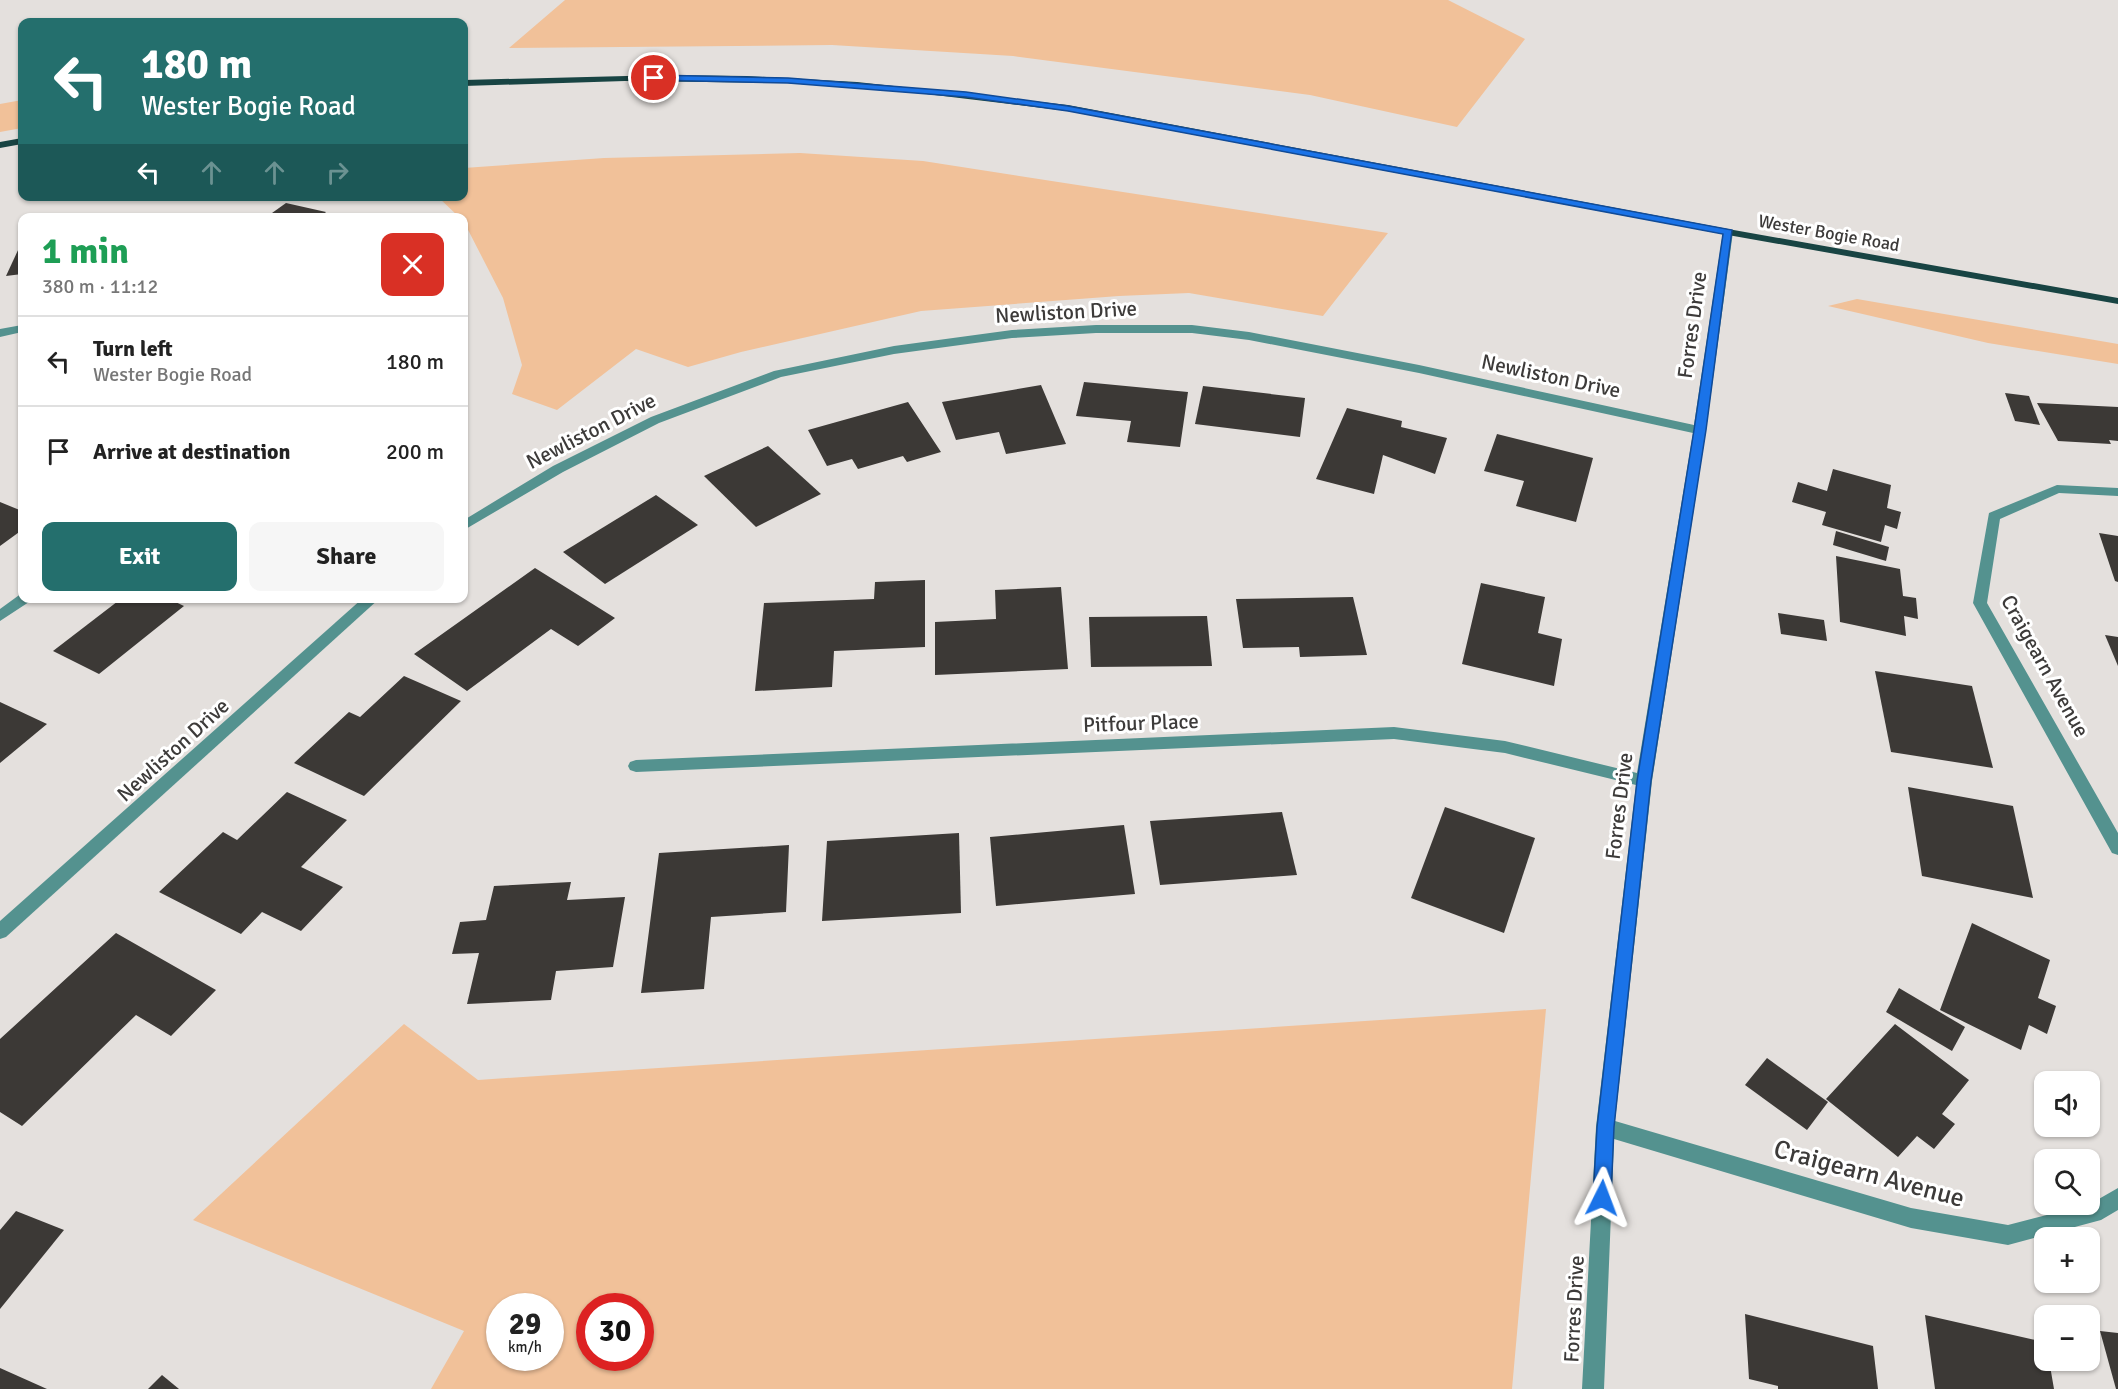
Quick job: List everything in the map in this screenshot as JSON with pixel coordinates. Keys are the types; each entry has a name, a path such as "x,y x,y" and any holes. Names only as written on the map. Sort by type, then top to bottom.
{"main road":[{"name":"Wester Bogie Road","path":"468,83 587,78 777,80 966,95 1101,114 1728,232 2118,301"},
{"path":"0,144 18,142"}],"street":[{"name":"Forres Drive","path":"1593,1389 1605,1127 1644,781 1700,430 1728,232"},
{"name":"Newliston Drive","path":"468,523 558,469 655,420 778,374 894,350 1012,334 1096,328 1181,329 1248,336 1419,369 1700,430"},
{"path":"0,333 18,330"},
{"name":"Craigearn Avenue","path":"2118,492 2056,489 1994,516 1980,603 2118,848"},
{"path":"0,616 18,602"},
{"name":"Newliston Drive","path":"1,929 367,603"},
{"name":"Pitfour Place","path":"636,766 1394,733 1505,747 1644,781"},
{"name":"Craigearn Avenue","path":"1605,1127 1911,1218 2008,1235 2101,1210 2118,1198"}],"shaded area":[{"path":"565,0 1448,0 1525,39 1457,127 1310,95 1013,56 832,45 509,48"},
{"path":"18,101 18,129 0,132 0,104"},
{"path":"800,153 923,161 1388,233 1323,316 1189,293 921,311 741,352 688,367 636,349 557,410 512,394 522,365 503,298 468,230 468,213 455,213 442,201 468,201 468,168 604,158"},
{"path":"1857,299 2118,344 2118,364 1988,343 1828,306"},
{"path":"1546,1009 1512,1389 431,1389 464,1331 193,1220 404,1024 478,1080"}],"building":[{"path":"286,203 326,212 325,213 272,213"},
{"path":"18,250 18,274 6,276"},
{"path":"1084,382 1188,392 1180,447 1127,442 1131,421 1076,416"},
{"path":"1041,385 1066,444 1006,454 999,432 956,440 942,402"},
{"path":"1203,386 1305,398 1300,437 1195,424"},
{"path":"2005,393 2029,396 2040,425 2015,421"},
{"path":"908,402 941,452 907,462 903,456 858,469 852,459 827,466 808,430"},
{"path":"2037,403 2118,407 2118,441 2109,440 2111,444 2058,441"},
{"path":"1347,408 1402,421 1401,427 1447,438 1435,474 1383,455 1374,494 1316,479"},
{"path":"1497,434 1593,458 1576,522 1516,506 1524,481 1484,471"},
{"path":"768,446 821,494 756,527 704,476"},
{"path":"1833,469 1891,485 1887,508 1901,512 1897,529 1885,525 1881,542 1822,525 1826,512 1792,502 1798,482 1827,491"},
{"path":"656,495 698,525 605,584 563,552"},
{"path":"0,502 18,509 18,533 0,546"},
{"path":"1836,531 1889,547 1886,561 1833,545"},
{"path":"2099,533 2118,536 2118,582 2115,581"},
{"path":"1836,556 1900,569 1903,596 1916,598 1918,619 1904,616 1906,636 1840,622"},
{"path":"535,568 615,618 578,646 551,629 467,691 414,654"},
{"path":"925,580 925,647 834,651 832,687 755,691 764,603 874,599 875,582"},
{"path":"1481,583 1545,597 1538,633 1562,639 1554,686 1462,664"},
{"path":"1061,587 1068,669 935,675 935,622 996,619 995,590"},
{"path":"1353,597 1367,655 1300,657 1299,647 1243,648 1236,599"},
{"path":"115,603 178,603 184,606 99,674 53,651"},
{"path":"1778,613 1824,620 1827,641 1781,634"},
{"path":"1207,616 1212,666 1091,667 1089,617"},
{"path":"2105,635 2118,637 2118,666"},
{"path":"1875,671 1972,686 1993,768 1891,752"},
{"path":"404,676 461,701 364,796 294,763 349,712 360,717"},
{"path":"0,702 47,724 0,763"},
{"path":"1908,787 2013,806 2033,898 1922,876"},
{"path":"287,792 347,820 301,867 343,887 301,931 262,912 241,934 159,892 223,832 237,840"},
{"path":"1445,807 1535,838 1504,933 1411,898"},
{"path":"1282,812 1297,875 1160,885 1150,821"},
{"path":"1124,825 1135,894 996,906 990,837"},
{"path":"959,833 961,913 822,921 827,841"},
{"path":"789,845 786,912 711,917 704,989 641,993 659,853"},
{"path":"571,882 567,900 625,897 613,967 556,971 551,1000 467,1004 479,953 452,954 460,922 486,920 494,886"},
{"path":"1972,923 2050,960 2038,998 2056,1006 2047,1034 2029,1025 2021,1050 1940,1010"},
{"path":"116,933 216,990 171,1036 136,1015 22,1126 0,1112 0,1039"},
{"path":"1899,988 1965,1027 1952,1051 1886,1012"},
{"path":"1895,1024 1969,1080 1942,1114 1955,1124 1934,1149 1917,1136 1898,1157 1826,1099"},
{"path":"1767,1058 1828,1102 1807,1130 1745,1085"},
{"path":"16,1211 64,1230 0,1309 0,1230"},
{"path":"1745,1314 1873,1346 1878,1389 1778,1389 1778,1386 1749,1379"},
{"path":"1925,1315 2034,1340 2034,1371 2051,1371 2054,1389 1935,1389"},
{"path":"2100,1331 2118,1333 2118,1389 2116,1389"},
{"path":"0,1368 47,1389 0,1389"},
{"path":"162,1375 179,1389 148,1389"}],"route":[{"path":"654,78 788,80 966,95 1068,108 1728,232 1700,430 1644,781 1605,1127 1602,1198"}]}
